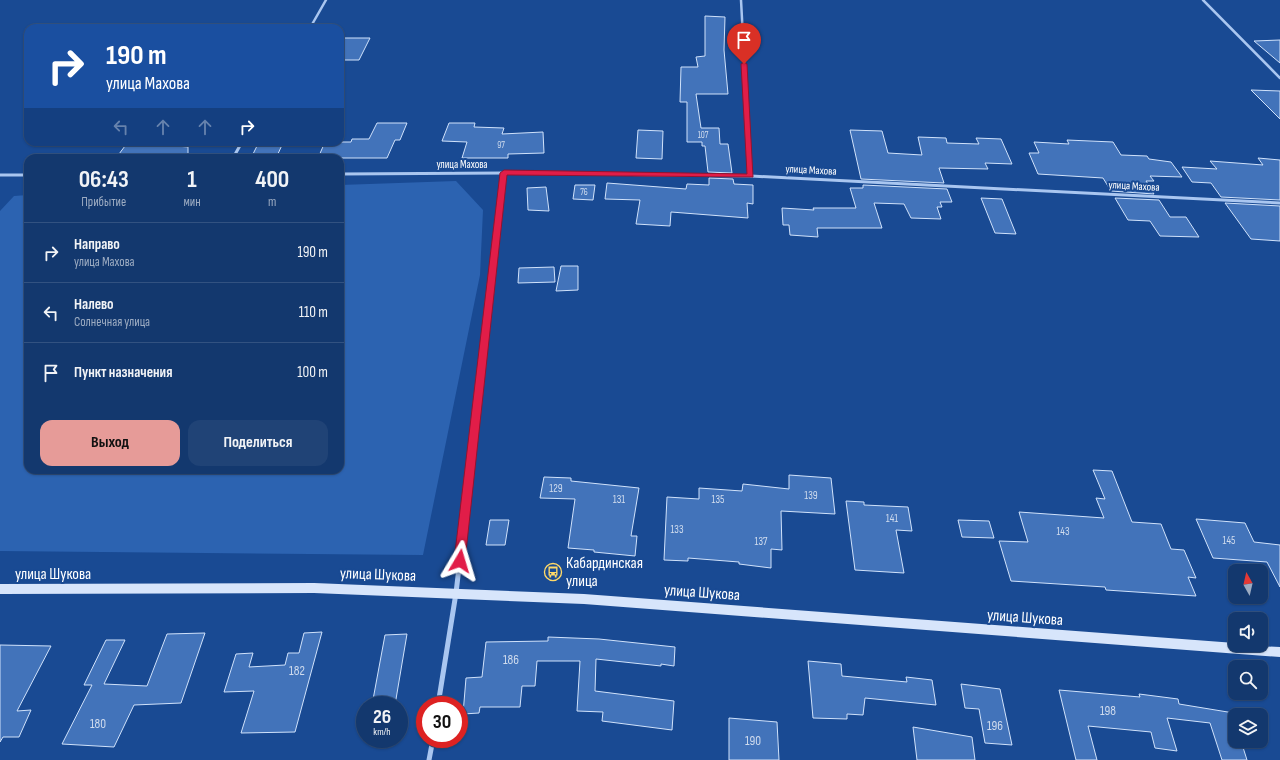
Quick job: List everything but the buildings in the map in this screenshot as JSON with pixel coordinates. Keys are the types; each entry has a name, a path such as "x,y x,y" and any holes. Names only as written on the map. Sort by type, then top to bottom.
{"main road":[{"name":"улица Шукова","path":"0,589 314,588 456,592 584,600 1280,652"}],"street":[{"path":"312,24 326,0"},
{"path":"741,0 751,176"},
{"path":"1203,0 1280,78"},
{"path":"439,696 456,592 504,173"},
{"name":"улица Махова","path":"344,174 504,173 751,176 1280,203"},
{"path":"0,175 24,175"},
{"path":"429,760 431,748"}],"shaded area":[{"path":"456,181 483,210 480,275 423,555 0,551 0,211 14,196 24,195 24,474 344,474 344,185"}],"place":[{"name":"Кабардинская улица","path":"553,572"}],"route":[{"path":"460,561 504,173 751,176 744,64"}]}
